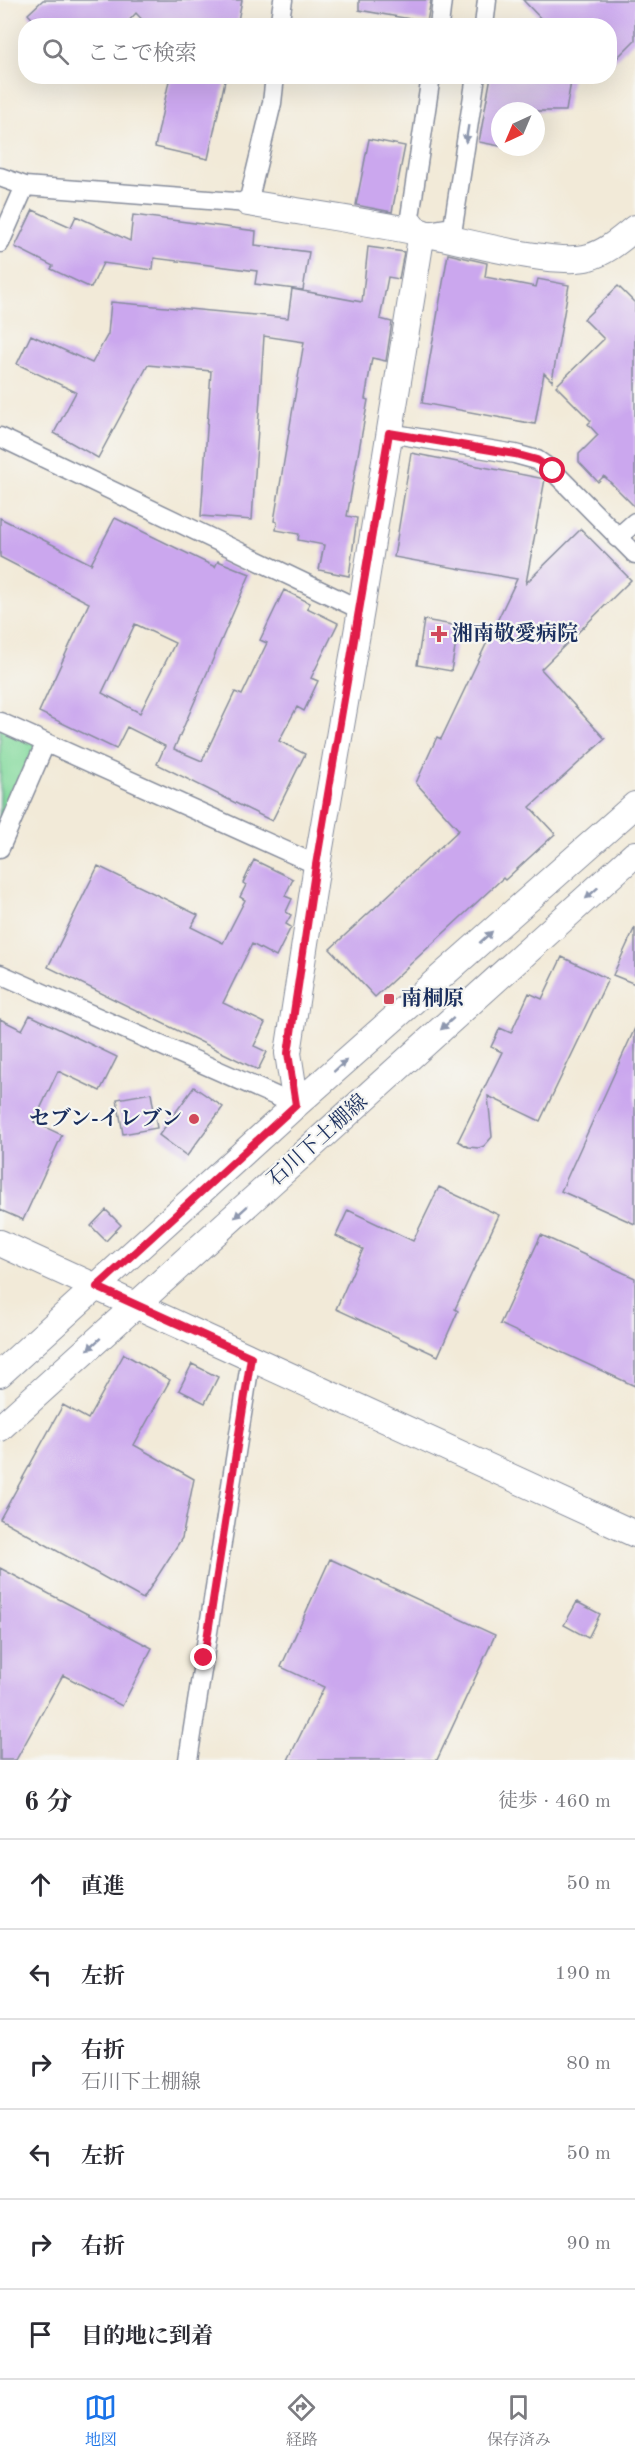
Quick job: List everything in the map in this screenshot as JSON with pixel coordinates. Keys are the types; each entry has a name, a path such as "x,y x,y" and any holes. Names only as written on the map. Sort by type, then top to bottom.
{"street":[{"path":"280,18 283,0"},
{"path":"440,18 442,0"},
{"path":"485,18 487,0"},
{"path":"248,203 272,103 273,84"},
{"path":"296,1105 288,1053 316,865 361,610 422,232 410,217 430,84"},
{"path":"422,232 453,227 475,84"},
{"path":"0,177 25,186 248,203 422,232 524,254 568,260 589,258 614,246 635,228"},
{"path":"0,243 25,186"},
{"path":"389,433 515,454 537,460 553,471 635,554"},
{"path":"0,437 361,610"},
{"path":"618,538 635,522"},
{"path":"0,722 316,865"},
{"path":"0,848 45,744"},
{"name":"石川下土棚線","path":"0,1374 296,1105 635,805"},
{"name":"石川下土棚線","path":"0,1428 635,854"},
{"path":"0,974 296,1105"},
{"path":"0,1243 635,1534"},
{"path":"188,1760 251,1357"}],"green space":[{"path":"0,722 45,744 0,848"}],"building":[{"path":"43,0 242,0 239,18 141,18 136,13 131,18 32,18 28,14"},
{"path":"359,0 431,0 428,18 404,18 359,10"},
{"path":"523,0 635,0 635,40 617,58 617,18 540,18"},
{"path":"168,84 224,84 208,159 155,147"},
{"path":"490,84 571,84 566,111 545,111 545,102 491,102 491,144 479,142"},
{"path":"369,139 405,146 392,212 356,205"},
{"path":"33,210 71,227 76,216 130,241 133,215 256,231 255,245 309,252 303,290 255,284 257,271 154,258 153,270 103,263 91,288 51,269 53,266 15,247"},
{"path":"368,247 404,252 399,279 388,277 380,319 392,322 386,361 372,358 365,399 368,400 347,516 357,518 349,576 319,570 324,545 298,540 299,534 276,530 277,522 274,521 304,342 264,336 252,520 201,516 211,371 148,365 98,458 54,433 76,392 17,364 31,335 92,363 108,334 111,302 288,318 292,289 362,302"},
{"path":"448,254 487,263 485,277 536,287 538,279 569,285 552,381 544,373 535,424 422,403"},
{"path":"618,286 635,303 635,507 604,476 598,482 579,462 579,454 598,435 588,424 591,421 556,386 604,339 584,319"},
{"path":"411,453 545,479 526,583 581,529 631,580 541,669 605,739 530,807 555,834 505,880 503,878 375,997 330,949 459,830 416,783 437,737 441,739 517,579 394,557"},
{"path":"0,518 91,564 115,518 215,567 218,561 250,574 174,749 202,761 235,692 242,695 267,643 260,640 284,590 310,603 307,608 338,623 311,678 318,681 304,711 297,707 279,741 305,754 272,821 157,764 165,746 127,727 116,749 39,712 89,603 0,557","holes":["135,624 175,643 140,713 102,693"]},
{"path":"424,620 459,626 451,671 417,665"},
{"path":"254,860 293,879 285,896 292,899 286,912 291,915 286,924 291,927 276,957 252,944 223,1003 265,1023 254,1046 267,1052 258,1070 48,967 98,866 198,915 191,927 223,943 245,900 240,897 246,885 243,883"},
{"path":"635,927 635,984 613,975"},
{"path":"562,957 608,979 540,1121 488,1096 492,1137 484,1146 468,1147 458,1141 502,1052 491,1047 500,1028 511,1033 529,993 542,999"},
{"path":"30,1015 117,1057 100,1091 58,1071 34,1122 62,1135 23,1220 0,1210 0,1019 22,1030"},
{"path":"635,1028 635,1224 561,1191"},
{"path":"194,1087 223,1107 187,1156 159,1135"},
{"path":"151,1093 157,1128 123,1134 117,1099"},
{"path":"439,1187 499,1215 455,1309 458,1311 438,1356 336,1309 363,1249 336,1236 348,1210 413,1241"},
{"path":"106,1210 121,1225 106,1241 91,1226"},
{"path":"541,1235 635,1278 635,1386 500,1324"},
{"path":"124,1354 170,1380 134,1445 194,1479 182,1538 143,1599 0,1519 63,1405 88,1419"},
{"path":"192,1364 218,1377 205,1403 179,1390"},
{"path":"330,1559 495,1635 437,1760 288,1760 324,1687 281,1667"},
{"path":"0,1568 152,1648 122,1706 63,1675 16,1760 0,1760"},
{"path":"577,1602 600,1614 588,1638 564,1625"}],"place":[{"name":"湘南敬愛病院","path":"439,634"},
{"name":"南桐原","path":"389,999"},
{"name":"セブン-イレブン","path":"194,1119"}],"route":[{"path":"204,1658 251,1357 97,1287 296,1105 288,1053 316,865 361,610 389,433 515,454 537,460 553,471"}]}
